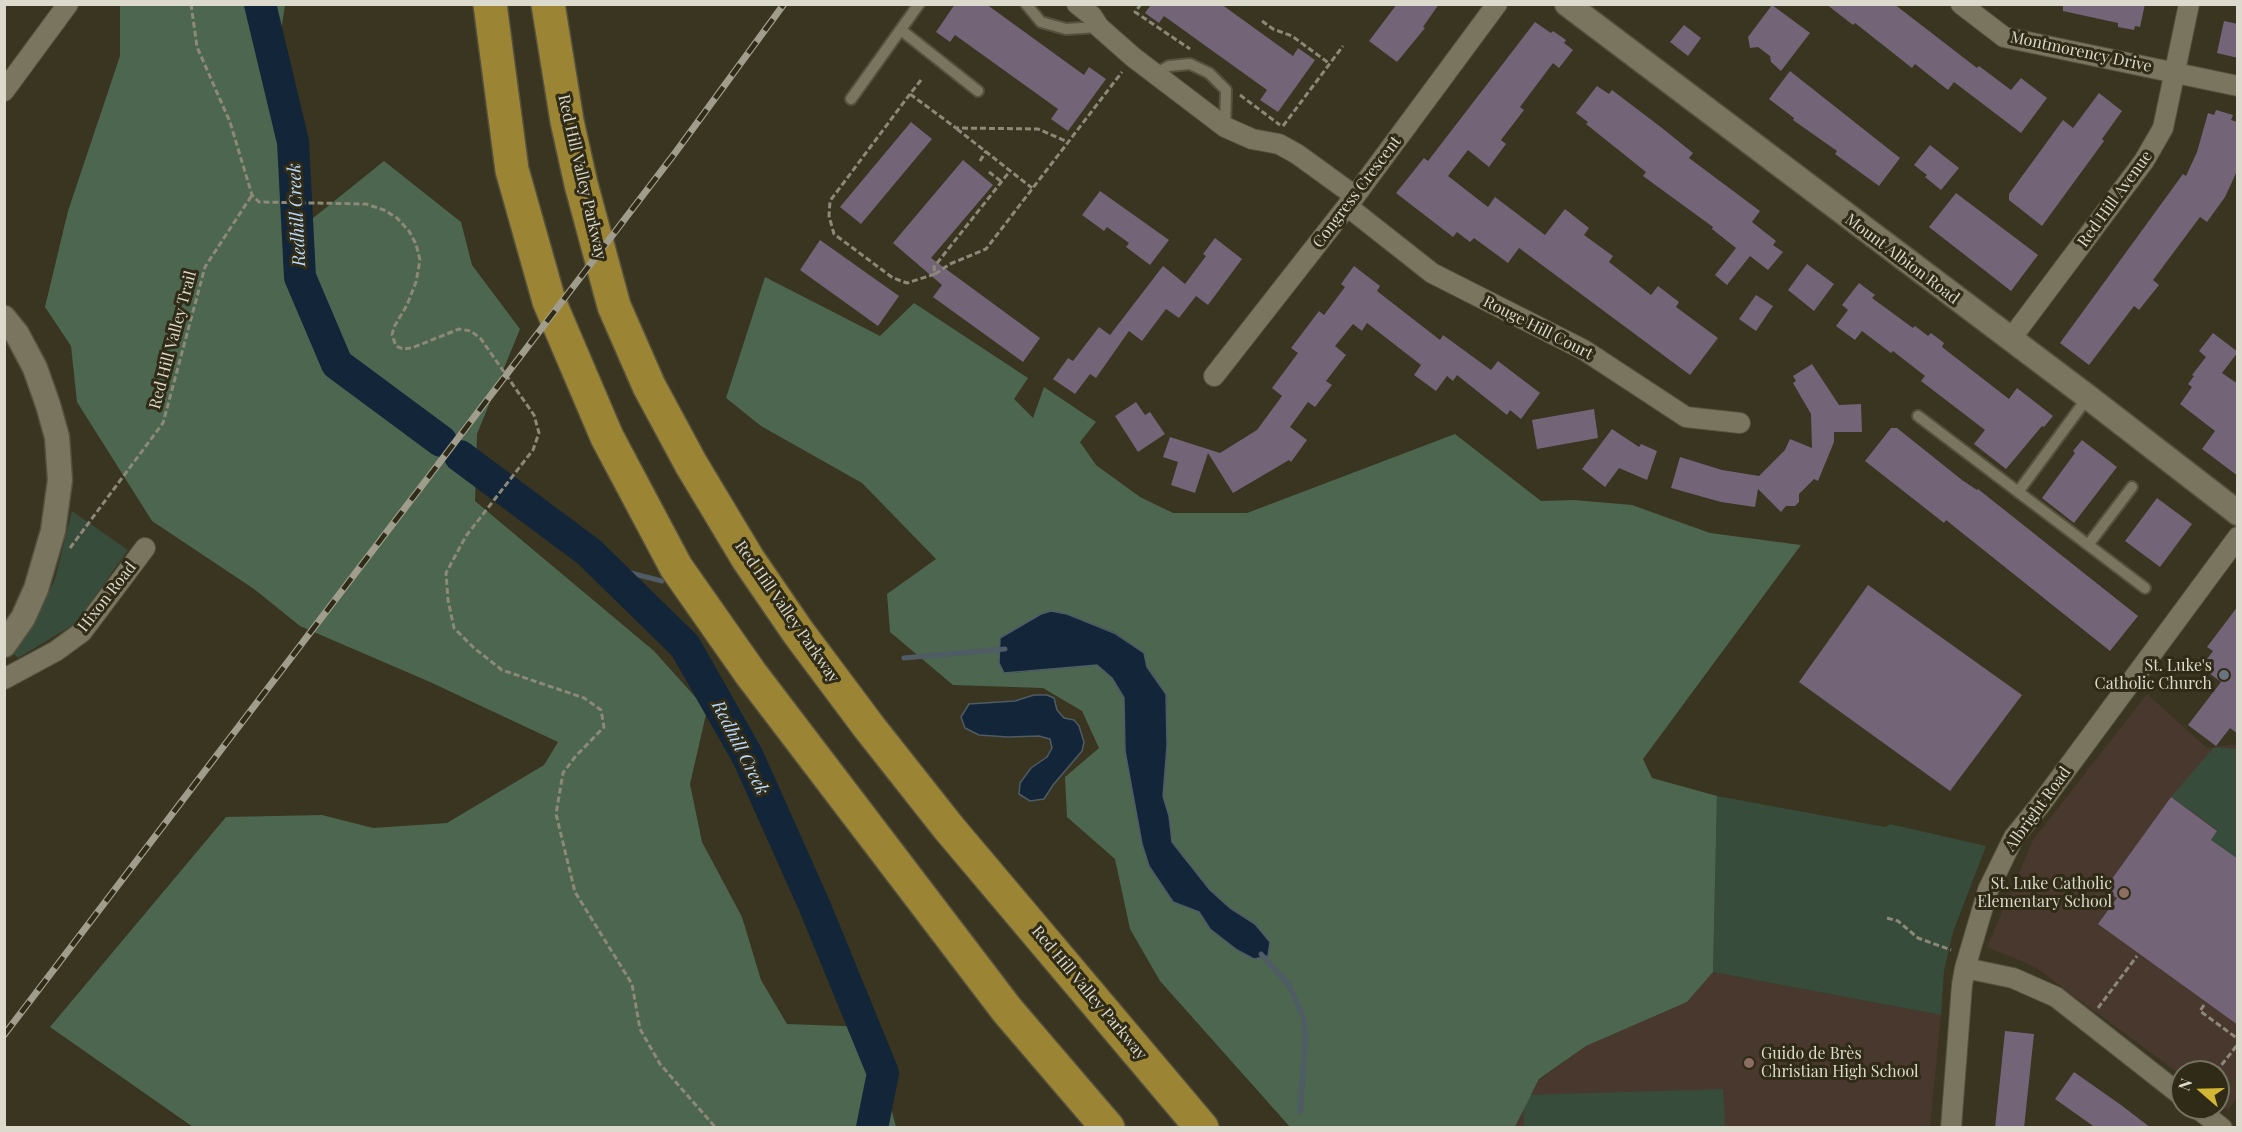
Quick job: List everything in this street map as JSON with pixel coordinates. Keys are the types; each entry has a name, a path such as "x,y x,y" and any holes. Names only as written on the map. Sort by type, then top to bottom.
{"highway":[{"path":"490,4 512,170 549,301 607,437 676,567 751,674 1006,1010 1108,1128"},
{"name":"Red Hill Valley Parkway","path":"548,4 567,121 581,184 614,306 649,387 691,464 748,559 798,632 869,727 948,827 1193,1117 1208,1128"}],"street":[{"path":"4,91 68,4"},
{"name":"Rouge Hill Court","path":"1077,4 1133,57 1225,127 1252,139 1279,144 1297,154 1432,273 1584,350 1686,417 1740,423"},
{"name":"Congress Crescent","path":"1214,376 1351,201 1497,4"},
{"name":"Mount Albion Road","path":"1566,4 2238,513"},
{"name":"Montmorency Drive","path":"1961,4 2004,37 2238,86"},
{"name":"Red Hill Avenue","path":"2010,340 2144,161 2163,128 2190,4"},
{"path":"4,318 17,334 35,368 57,437 60,480 53,531 36,589 23,618 4,645"},
{"name":"Albright Road","path":"1951,1128 1967,962 1988,890 2014,837 2238,537"},
{"name":"Hixon Road","path":"4,679 56,651 82,632 145,548"},
{"path":"1967,962 2013,978 2056,997 2170,1087"}],"lane":[{"path":"851,99 919,4"},
{"path":"1026,4 1041,22 1066,29 1099,27"},
{"path":"901,30 978,91"},
{"path":"1155,74 1169,66 1190,64 1209,73 1226,90 1225,127"},
{"path":"2018,492 2088,398"},
{"path":"1918,416 2145,588"},
{"path":"2088,545 2132,487"}],"path":[{"path":"191,4 197,47 230,122 252,195 259,202 366,204 384,210 397,218 409,231 416,244 420,260 416,282 407,305 394,327 392,335 396,346 403,350 459,329 471,331 481,339 534,415 539,434 534,450 466,536 446,573 448,600 454,628 474,648 502,669 584,698 601,710 604,727 563,773 556,814 575,892 632,984 640,1029 660,1064 716,1128"},
{"path":"1262,21 1273,29 1292,36 1330,64"},
{"path":"1282,127 1344,46"},
{"path":"921,80 830,201 829,216 834,234 893,278 907,283 935,274 950,264 987,249 1133,57"},
{"path":"910,94 1033,188"},
{"path":"956,128 1038,129 1068,142"},
{"path":"980,161 986,152"},
{"path":"935,274 934,267 1010,171"},
{"path":"989,172 1002,182"},
{"name":"Red Hill Valley Trail","path":"45,560 60,565 163,423 205,267 252,195"},
{"path":"1887,918 1898,921 1918,938 1967,962"},
{"path":"2088,1022 2137,956"},
{"path":"2204,1005 2200,1011 2238,1039"},
{"path":"2226,1060 2238,1044"}],"shaded area":[{"name":"St. Luke Catholic Elementary School","path":"2147,694 2207,748 2237,744 2238,1096 2230,1107 2230,1060 2170,1060 2170,1067 2035,967 1987,947 2033,840"},
{"name":"Guido de Brès Christian High School","path":"1713,972 1941,1015 1930,1127 1515,1128 1539,1080 1586,1046 1687,1002"}],"green space":[{"path":"120,5 285,5 272,92 283,177 302,227 384,161 461,222 472,265 520,329 477,434 475,501 654,651 707,710 690,784 702,842 742,917 761,980 787,1024 870,1027 896,1127 193,1127 50,1027 226,817 322,815 373,828 447,823 544,765 558,742 430,682 300,626 254,589 152,521 77,402 71,346 45,307 68,211 120,56"},
{"path":"765,277 880,336 914,303 1028,378 1014,399 1033,418 1044,387 1096,422 1080,442 1096,465 1140,497 1173,513 1247,513 1455,434 1541,501 1574,500 1632,505 1710,533 1801,545 1643,759 1652,778 1717,796 1713,972 1687,1002 1586,1046 1539,1079 1515,1127 1290,1127 1160,981 1130,929 1115,859 1067,817 1065,777 1099,748 1082,711 1043,688 953,685 890,632 887,594 936,559 862,483 761,426 726,398","holes":["1051,611 1067,614 1114,632 1144,653 1147,667 1166,694 1167,746 1163,796 1169,816 1172,842 1210,890 1230,908 1255,924 1210,929 1199,912 1173,902 1149,866 1142,844 1125,751 1124,698 1112,678 1097,665 1016,673 1000,638"]},
{"path":"72,511 128,550 76,623 18,658 14,654 39,614 55,579"},
{"path":"2214,747 2237,749 2237,859 2210,841 2217,830 2171,797"},
{"path":"1717,796 1885,827 1890,824 1986,846 1953,932 1944,971 1941,1015 1713,972"},
{"path":"1723,1089 1725,1127 1524,1127 1523,1095"}],"water":[{"path":"1051,611 1067,614 1114,633 1144,653 1147,667 1166,694 1167,746 1163,796 1169,816 1172,842 1210,890 1230,908 1255,924 1270,942 1268,956 1254,959 1237,950 1210,929 1199,912 1173,902 1149,866 1142,844 1125,751 1124,698 1112,678 1097,665 1004,673 999,663 1000,638 1041,614"},
{"path":"1034,695 1047,695 1054,698 1057,710 1064,718 1074,720 1079,726 1084,742 1082,751 1044,799 1030,801 1019,794 1020,783 1031,768 1047,757 1052,748 1050,739 1039,736 979,735 965,728 961,717 969,704 1015,701"}],"building":[{"path":"955,4 986,4 1084,75 1089,67 1106,79 1068,131 1051,119 1058,109 955,35 950,42 936,32"},
{"path":"1149,4 1221,4 1293,56 1298,48 1315,60 1278,112 1260,100 1267,90 1164,16 1159,23 1145,13"},
{"path":"1397,4 1439,4 1423,27 1425,28 1397,62 1369,41"},
{"path":"1826,4 1894,4 1977,68 1979,66 2011,90 2021,78 2047,98 2021,133 1954,82 1948,90 1915,64 1912,68 1855,23 1853,25"},
{"path":"2063,4 2145,4 2140,27 2135,26 2134,30 2118,27 2118,23 2063,11"},
{"path":"1772,5 1810,33 1781,71 1771,62 1770,56 1758,47 1750,48 1748,37"},
{"path":"2224,21 2238,24 2238,58 2217,53"},
{"path":"1535,22 1566,40 1564,43 1573,50 1559,68 1553,63 1520,107 1524,110 1501,140 1506,144 1489,167 1468,150 1448,176 1488,207 1495,197 1545,235 1565,209 1589,228 1584,235 1613,256 1609,262 1651,295 1658,286 1679,302 1676,307 1718,338 1690,375 1519,248 1508,263 1474,238 1470,242 1457,232 1453,237 1396,193 1424,158 1428,161"},
{"path":"1684,25 1701,38 1688,56 1670,42"},
{"path":"1790,71 1900,158 1879,186 1835,154 1837,151 1793,120 1794,118 1769,99"},
{"path":"1597,86 1609,94 1612,90 1662,128 1693,153 1689,158 1760,211 1752,222 1776,241 1773,245 1783,252 1768,270 1750,256 1727,285 1715,275 1736,248 1712,229 1713,227 1643,176 1646,172 1586,124 1588,122 1576,113"},
{"path":"2099,93 2122,111 2102,139 2104,141 2042,226 2009,200 2009,194 2063,120 2073,128"},
{"path":"2216,110 2233,115 2231,120 2238,122 2238,169 2225,197 2207,222 2200,217 2153,280 2159,285 2139,310 2134,306 2089,365 2060,343 2183,174 2186,176 2197,152 2208,113 2214,115"},
{"path":"911,122 932,139 861,224 840,207"},
{"path":"1930,145 1959,168 1941,190 1914,165"},
{"path":"963,160 993,185 931,258 1040,338 1023,362 933,297 942,285 893,243"},
{"path":"1100,191 1169,240 1150,265 1126,247 1129,243 1107,227 1104,231 1082,215"},
{"path":"1956,193 2038,255 2011,291 1929,227"},
{"path":"1215,238 1242,259 1208,305 1196,296 1179,318 1166,309 1142,341 1129,331 1096,378 1090,374 1075,394 1053,379 1068,358 1073,361 1099,327 1110,335 1163,266 1185,284 1206,256 1203,254"},
{"path":"820,240 899,296 878,326 800,270"},
{"path":"1807,264 1834,284 1814,311 1788,290"},
{"path":"1354,266 1380,286 1377,291 1440,340 1443,335 1491,370 1498,361 1540,393 1521,419 1510,410 1507,415 1457,375 1453,381 1447,376 1436,391 1414,375 1421,365 1367,323 1362,331 1353,324 1335,346 1346,355 1326,381 1332,385 1315,407 1308,402 1290,427 1307,440 1291,462 1289,460 1233,493 1208,453 1195,493 1171,485 1178,462 1163,457 1170,437 1220,453 1257,430 1282,396 1272,388 1298,353 1291,348 1319,311 1324,315 1345,287 1341,284"},
{"path":"1859,283 1875,295 1872,298 1913,328 1915,326 1928,336 1931,333 1944,343 1942,347 2009,399 2017,388 2053,416 2006,469 1974,444 1985,430 1921,381 1925,376 1862,331 1855,340 1836,326 1848,310 1842,305"},
{"path":"1756,295 1773,306 1756,331 1739,319"},
{"path":"2213,333 2238,352 2222,373 2238,384 2238,476 2202,449 2215,431 2180,404 2192,387 2188,384 2194,376 2192,375 2206,357 2199,351"},
{"path":"1812,364 1839,405 1861,404 1862,432 1834,432 1834,442 1818,481 1814,479 1799,494 1799,502 1795,506 1786,506 1781,512 1758,489 1755,507 1721,502 1671,488 1680,457 1722,470 1759,476 1785,450 1790,439 1812,448 1811,414 1793,383 1796,381 1793,376"},
{"path":"1136,402 1145,415 1150,412 1165,434 1138,452 1115,416"},
{"path":"1594,409 1598,438 1537,449 1532,420"},
{"path":"1891,428 1897,428 1962,480 1978,489 2138,616 2110,651 1946,520 1944,523 1865,461"},
{"path":"1612,429 1639,447 1641,444 1657,451 1647,480 1619,468 1605,487 1582,469"},
{"path":"2082,440 2117,467 2074,523 2042,498"},
{"path":"2157,498 2192,524 2160,567 2125,541"},
{"path":"1868,585 2022,695 1950,791 1799,682"},
{"name":"St. Luke's Catholic Church","path":"2238,606 2238,734 2230,728 2216,746 2188,725 2221,682 2201,667 2213,651 2207,647"},
{"path":"2171,797 2217,831 2211,840 2238,859 2238,1025 2098,924 2117,898 2104,890"},
{"path":"2005,1031 2034,1034 2024,1128 1995,1128"},
{"path":"2074,1072 2151,1128 2096,1128 2055,1099"}],"waterway":[{"name":"Redhill Creek","path":"260,4 293,142 300,277 337,364 441,441"},
{"name":"Redhill Creek","path":"460,456 589,552 685,646 748,757 815,907 883,1073 872,1128"},
{"path":"603,566 662,581"},
{"path":"904,658 1005,649"},
{"path":"1261,954 1289,985 1304,1019 1305,1045 1300,1112"}],"railway":[{"path":"4,1035 675,153 784,4"}],"place":[{"name":"St. Luke's Catholic Church","path":"2224,675"},
{"name":"St. Luke Catholic Elementary School","path":"2124,893"},
{"name":"Guido de Brès Christian High School","path":"1749,1063"}]}
